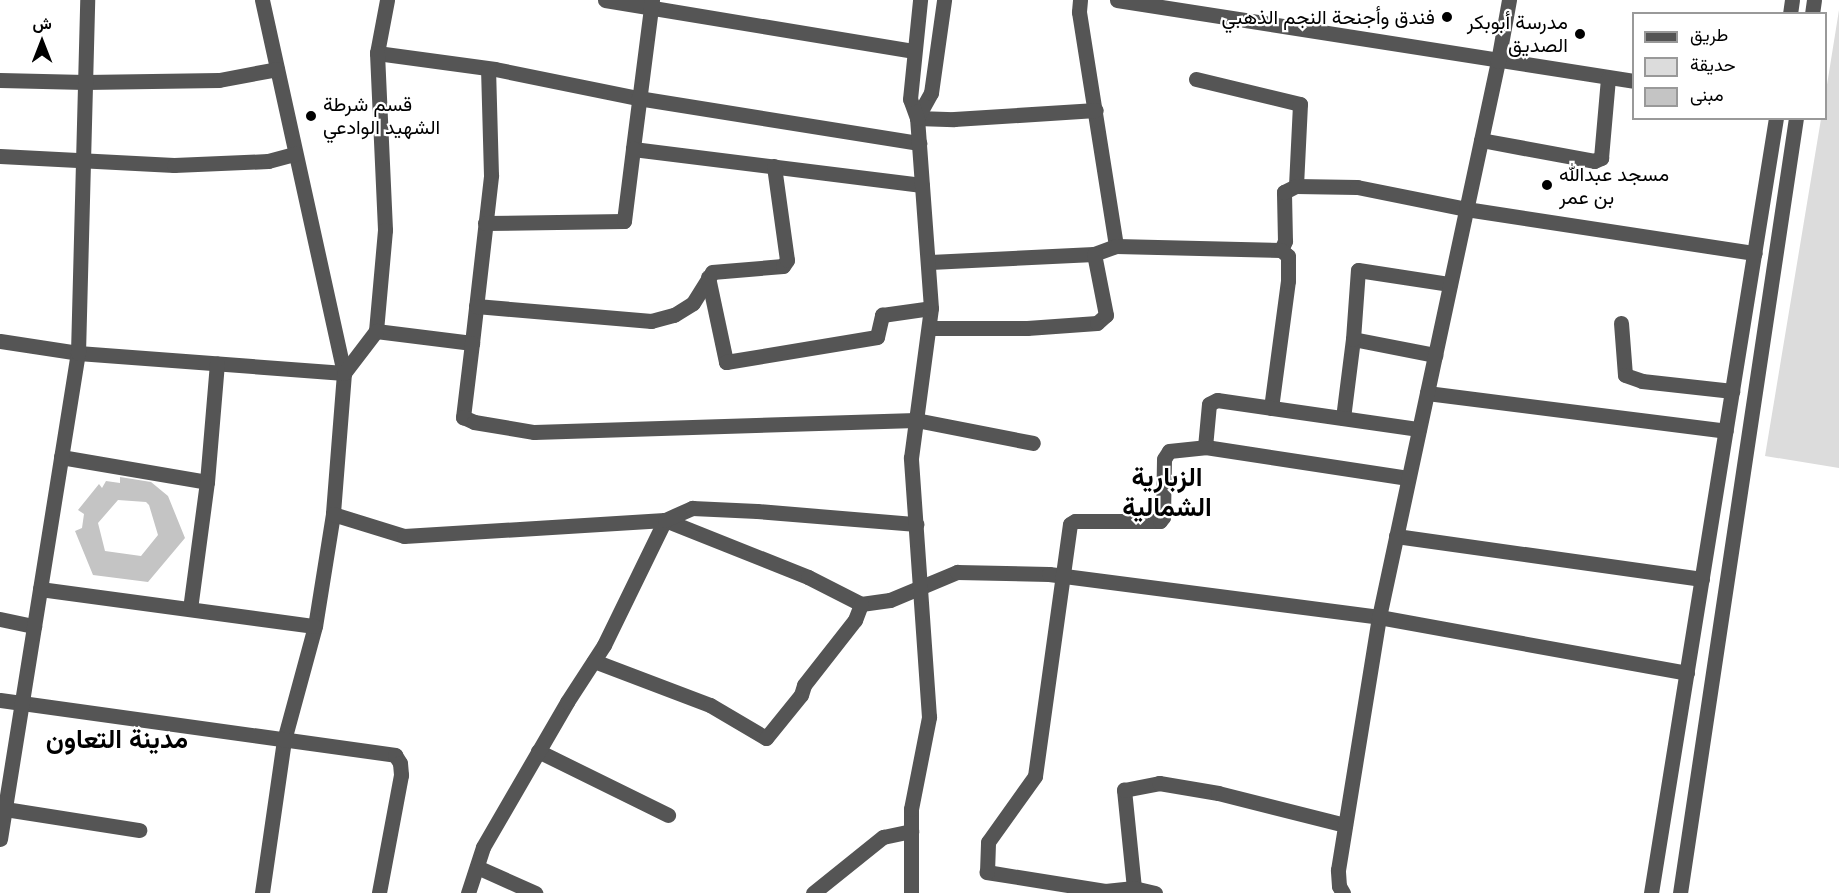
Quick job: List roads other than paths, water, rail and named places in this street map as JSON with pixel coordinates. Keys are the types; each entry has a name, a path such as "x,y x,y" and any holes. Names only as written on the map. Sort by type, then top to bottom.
{"street":[{"path":"0,839 78,353 87,0"},
{"path":"262,0 344,373 333,514 315,626 284,740 262,893"},
{"path":"344,373 376,331 385,230 377,53 387,0"},
{"path":"605,0 651,4 913,51"},
{"path":"911,893 911,809 929,717 911,458 932,308 917,118 910,99 913,51 920,0"},
{"path":"917,118 931,93 944,0"},
{"path":"1080,0 1079,12 1116,246"},
{"path":"1118,0 1173,4 1498,61 1632,81"},
{"path":"1343,893 1339,886 1338,870 1379,617 1498,61 1509,0"},
{"path":"485,222 624,221 651,4"},
{"path":"377,53 488,69 638,98 919,143"},
{"path":"0,80 85,82 219,80 277,69"},
{"path":"488,69 491,175 463,417 474,422 534,432 916,420 1033,443"},
{"path":"1481,140 1594,161 1601,158 1608,78"},
{"path":"1196,79 1300,104 1296,186"},
{"path":"917,118 954,119 1096,110"},
{"path":"1651,893 1776,120"},
{"path":"1680,893 1796,120"},
{"path":"633,149 922,185"},
{"path":"0,156 174,165 268,161 295,154"},
{"path":"476,306 651,321 674,315 693,303 712,272 783,266 787,260 774,166"},
{"path":"1281,250 1285,241 1284,192 1296,186 1358,187 1466,209 1755,253"},
{"path":"930,262 1094,254 1116,246 1281,250 1288,256 1288,281 1271,408"},
{"path":"930,328 1027,328 1097,323 1106,315 1094,254"},
{"path":"1343,418 1353,339 1358,270 1450,284"},
{"path":"708,277 726,362 877,337 882,315 932,308"},
{"path":"1621,323 1625,375 1642,381 1732,391"},
{"path":"376,331 472,343"},
{"path":"1353,339 1435,354"},
{"path":"0,341 78,353 344,373"},
{"path":"190,609 207,482 217,363"},
{"path":"1427,393 1726,431"},
{"path":"1205,447 1209,404 1217,400 1419,429"},
{"path":"1155,893 1134,888 1105,892 987,872 988,842 1035,776 1070,524 1075,521 1160,521 1163,517 1164,459 1169,451 1205,447 1408,478"},
{"path":"62,457 207,482"},
{"path":"333,514 404,536 665,520 692,508 916,524"},
{"path":"665,520 808,577 861,604 890,600 957,572 1063,577 1379,617 1687,673"},
{"path":"468,893 483,846 594,661 665,520"},
{"path":"1396,536 1702,579"},
{"path":"40,589 315,626"},
{"path":"594,661 710,705 766,738 801,695 804,685 855,620 861,604"},
{"path":"0,619 34,626"},
{"path":"0,700 394,754 400,763 401,776 379,893"},
{"path":"538,751 668,814"},
{"path":"1134,888 1124,790 1159,783 1218,793 1345,825"},
{"path":"5,809 139,830"},
{"path":"813,893 883,837 911,831"},
{"path":"477,867 535,893"}],"place":[{"name":"فندق وأجنحة النجم الذهبي","path":"1447,17"},
{"name":"مدرسة أبوبكر الصديق","path":"1580,34"},
{"name":"قسم شرطة الشهيد الوادعي","path":"311,116"},
{"name":"مسجد عبدالله بن عمر","path":"1547,185"}],"district":[{"name":"الزبارية الشمالية","path":"1167,493"},
{"name":"مدينة التعاون","path":"117,740"}]}
